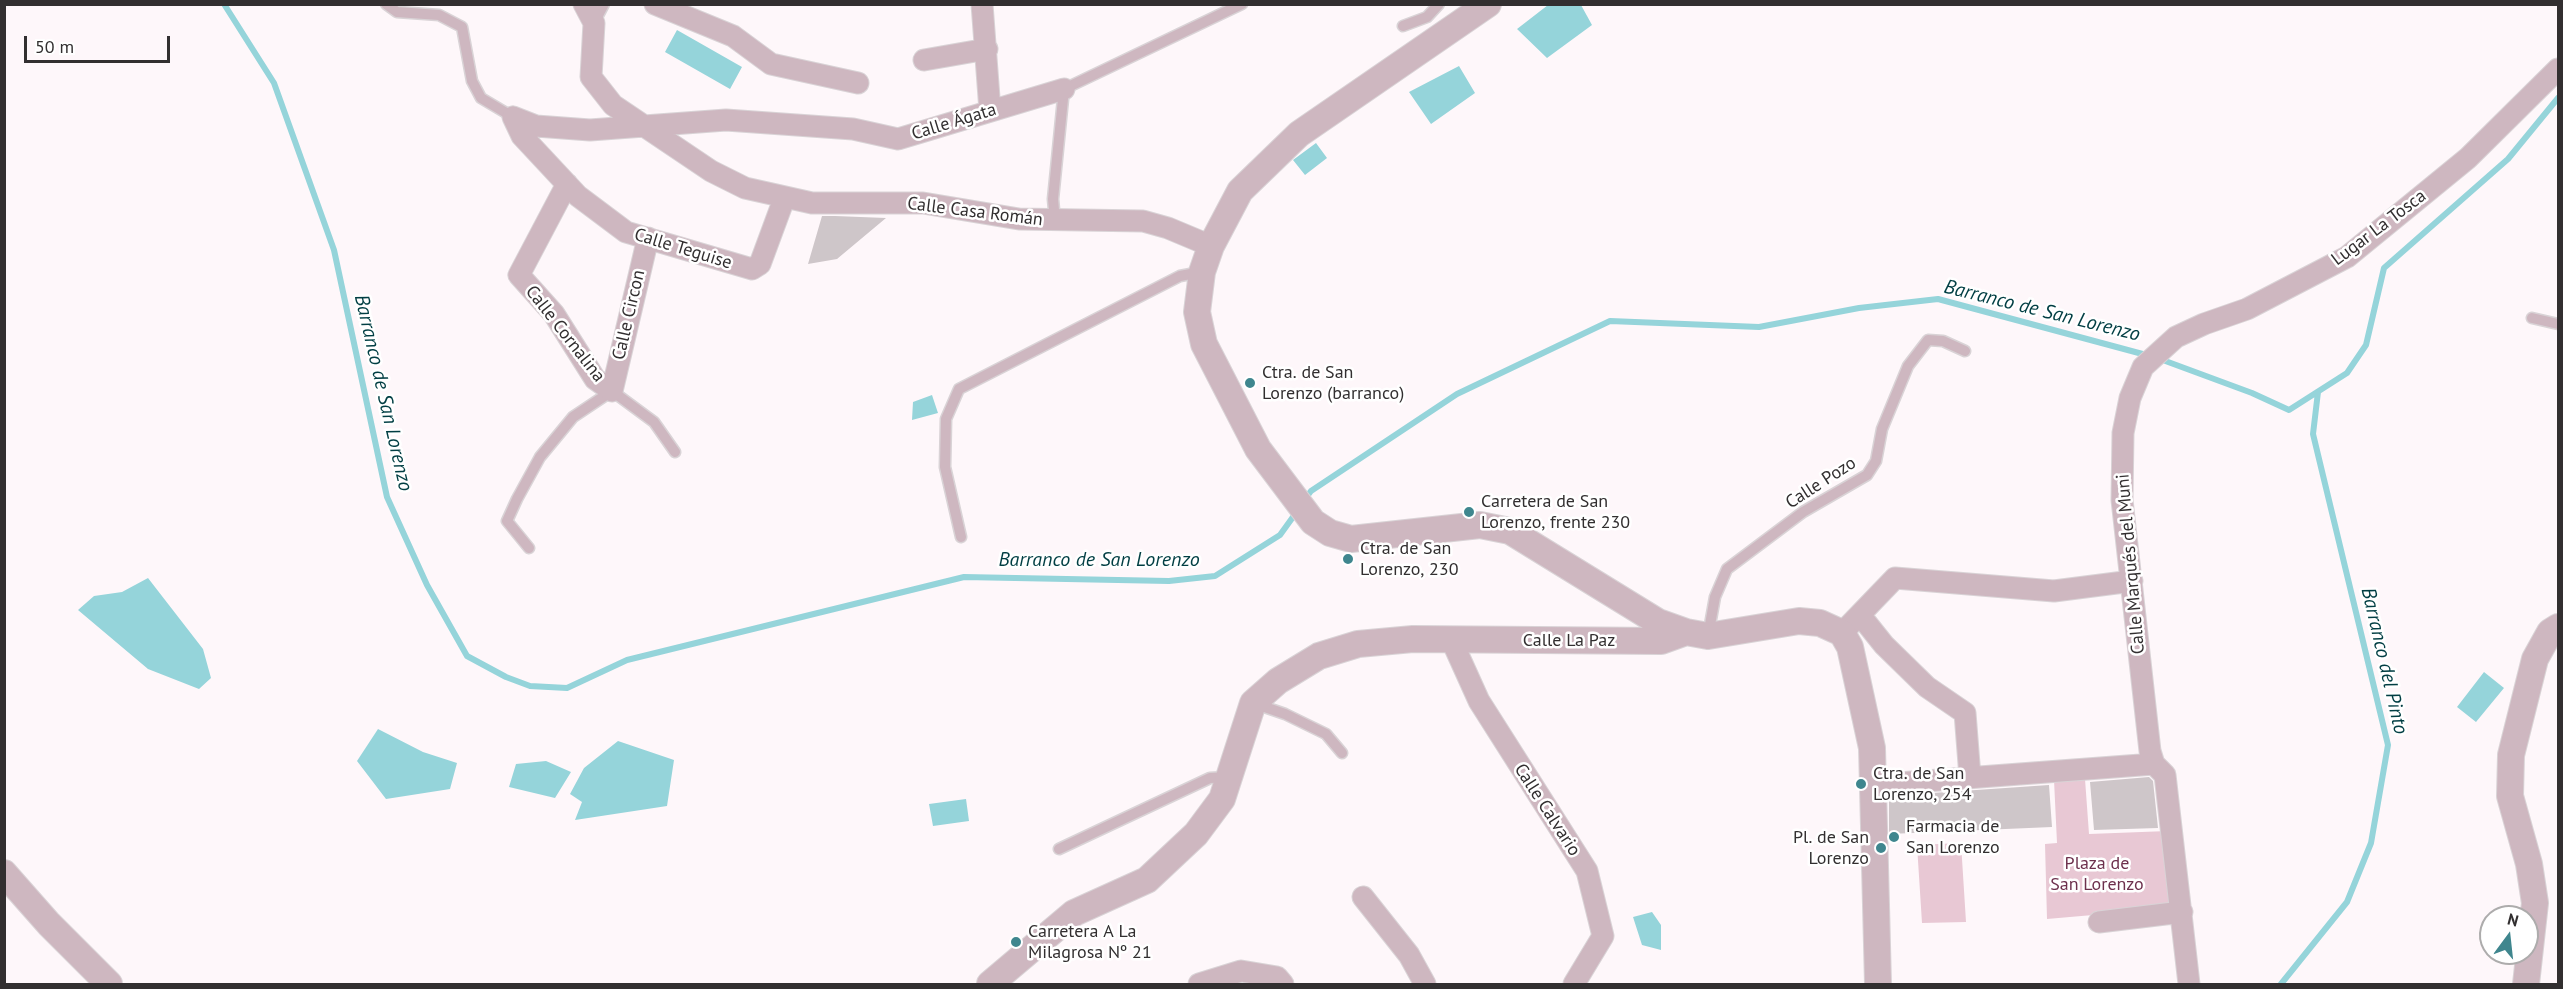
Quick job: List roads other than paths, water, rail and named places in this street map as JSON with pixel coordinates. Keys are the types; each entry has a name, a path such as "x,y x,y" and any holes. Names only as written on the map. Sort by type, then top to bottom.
{"street":[{"path":"656,4 733,36 771,64 858,83"},
{"path":"982,4 990,111"},
{"path":"1488,4 1299,134 1240,191 1211,246 1202,272 1197,312 1204,344 1257,449 1313,522 1330,532 1351,539 1480,525 1510,531 1658,622 1697,634"},
{"name":"Calle Casa Román","path":"589,14 591,77 613,105 711,171 745,188 784,199 812,203 922,203 1019,219 1143,221 1168,228 1211,246"},
{"path":"924,60 987,49"},
{"name":"Lugar La Tosca","path":"2143,367 2176,338 2204,324 2247,309 2347,256 2468,158 2559,69"},
{"name":"Calle Ágata","path":"646,127 726,120 853,129 898,139 1064,89"},
{"path":"513,117 536,126 579,129 646,127"},
{"name":"Calle Teguise","path":"513,117 522,136 567,184 602,216 626,232 752,269 760,264 784,199"},
{"name":"Calle Cornalina","path":"567,184 519,275 554,314 595,379 612,391"},
{"name":"Calle Circon","path":"612,391 648,238"},
{"name":"Calle Marqués del Muni","path":"2143,367 2130,398 2123,433 2122,500 2150,751 2154,764 2165,776 2189,984"},
{"path":"1878,984 1872,748 1850,647 1842,633 1895,578 2054,591 2132,580"},
{"path":"1860,615 1884,645 1927,687 1965,713 1970,777"},
{"name":"Calle La Paz","path":"1253,703 1278,681 1319,656 1358,644 1413,639 1661,641 1799,621 1820,623 1842,633"},
{"path":"2526,984 2535,903 2529,864 2510,796 2511,755 2535,659 2550,632 2559,627"},
{"name":"Calle Calvario","path":"1451,639 1479,700 1587,871 1603,936 1574,984"},
{"path":"990,984 1074,913 1147,880 1196,834 1222,799 1253,703"},
{"path":"1872,784 2154,764"},
{"path":"4,873 49,924 108,984"},
{"path":"1363,897 1409,954 1425,984"},
{"path":"2099,922 2182,912"},
{"path":"1199,984 1241,971 1277,977 1283,984"}],"lane":[{"path":"386,4 397,12 439,15 462,27 472,81 481,98 513,117"},
{"path":"589,14 604,4"},
{"name":"Calle Ágata","path":"1064,89 1242,4"},
{"path":"1403,26 1427,17 1439,4"},
{"path":"1055,221 1053,187 1064,89"},
{"path":"962,537 945,467 946,419 958,388 1180,276 1202,272"},
{"path":"2532,318 2559,324"},
{"name":"Calle Pozo","path":"1697,634 1727,569 1803,512 1867,475 1876,461 1882,429 1908,366 1928,339 1943,341 1965,351"},
{"path":"528,548 507,521 517,499 540,457 573,417 612,391 654,422 675,452"},
{"path":"1253,703 1285,714 1326,734 1342,753"},
{"path":"1059,849 1210,778 1228,777"}],"water":[{"path":"1548,5 1581,5 1592,25 1547,58 1517,29"},
{"path":"677,30 742,67 730,89 665,52"},
{"path":"1459,66 1475,93 1431,124 1409,92"},
{"path":"1316,143 1327,158 1305,175 1293,160"},
{"path":"932,395 938,413 912,420 913,402"},
{"path":"148,578 203,649 211,678 199,689 148,669 78,610 94,596 122,592"},
{"path":"2484,672 2504,688 2476,722 2457,707"},
{"path":"378,729 423,752 457,763 450,789 386,799 357,761"},
{"path":"618,741 674,760 667,806 575,820 582,802 570,794 584,768"},
{"path":"546,761 571,772 555,798 509,787 516,764"},
{"path":"966,799 969,821 933,826 929,804"},
{"path":"1652,912 1661,925 1661,950 1642,945 1633,917"}],"waterway":[{"name":"Barranco de San Lorenzo","path":"224,4 274,83 334,250 387,497 427,585 467,656 506,677 530,686 567,688 627,660 964,577 1169,581 1215,576 1280,535 1298,510"},
{"name":"Barranco de San Lorenzo","path":"2160,359 2252,393 2289,410 2347,373 2366,345 2384,268 2508,159 2558,98"},
{"name":"Barranco de San Lorenzo","path":"1305,499 1311,491 1457,394 1610,321 1759,327 1859,308 1938,299 2150,356"},
{"name":"Barranco del Pinto","path":"2281,984 2347,902 2371,843 2388,745 2313,434 2318,392"}],"place":[{"name":"Ctra. de San Lorenzo (barranco)","path":"1250,383"},
{"name":"Carretera de San Lorenzo, frente 230","path":"1469,512"},
{"name":"Ctra. de San Lorenzo, 230","path":"1348,559"},
{"name":"Ctra. de San Lorenzo, 254","path":"1861,784"},
{"name":"Farmacia de San Lorenzo","path":"1894,837"},
{"name":"Pl. de San Lorenzo","path":"1881,848"},
{"name":"Carretera A La Milagrosa Nº 21","path":"1016,942"}],"park label":[{"name":"Plaza de San Lorenzo","path":"2097,874"}]}
